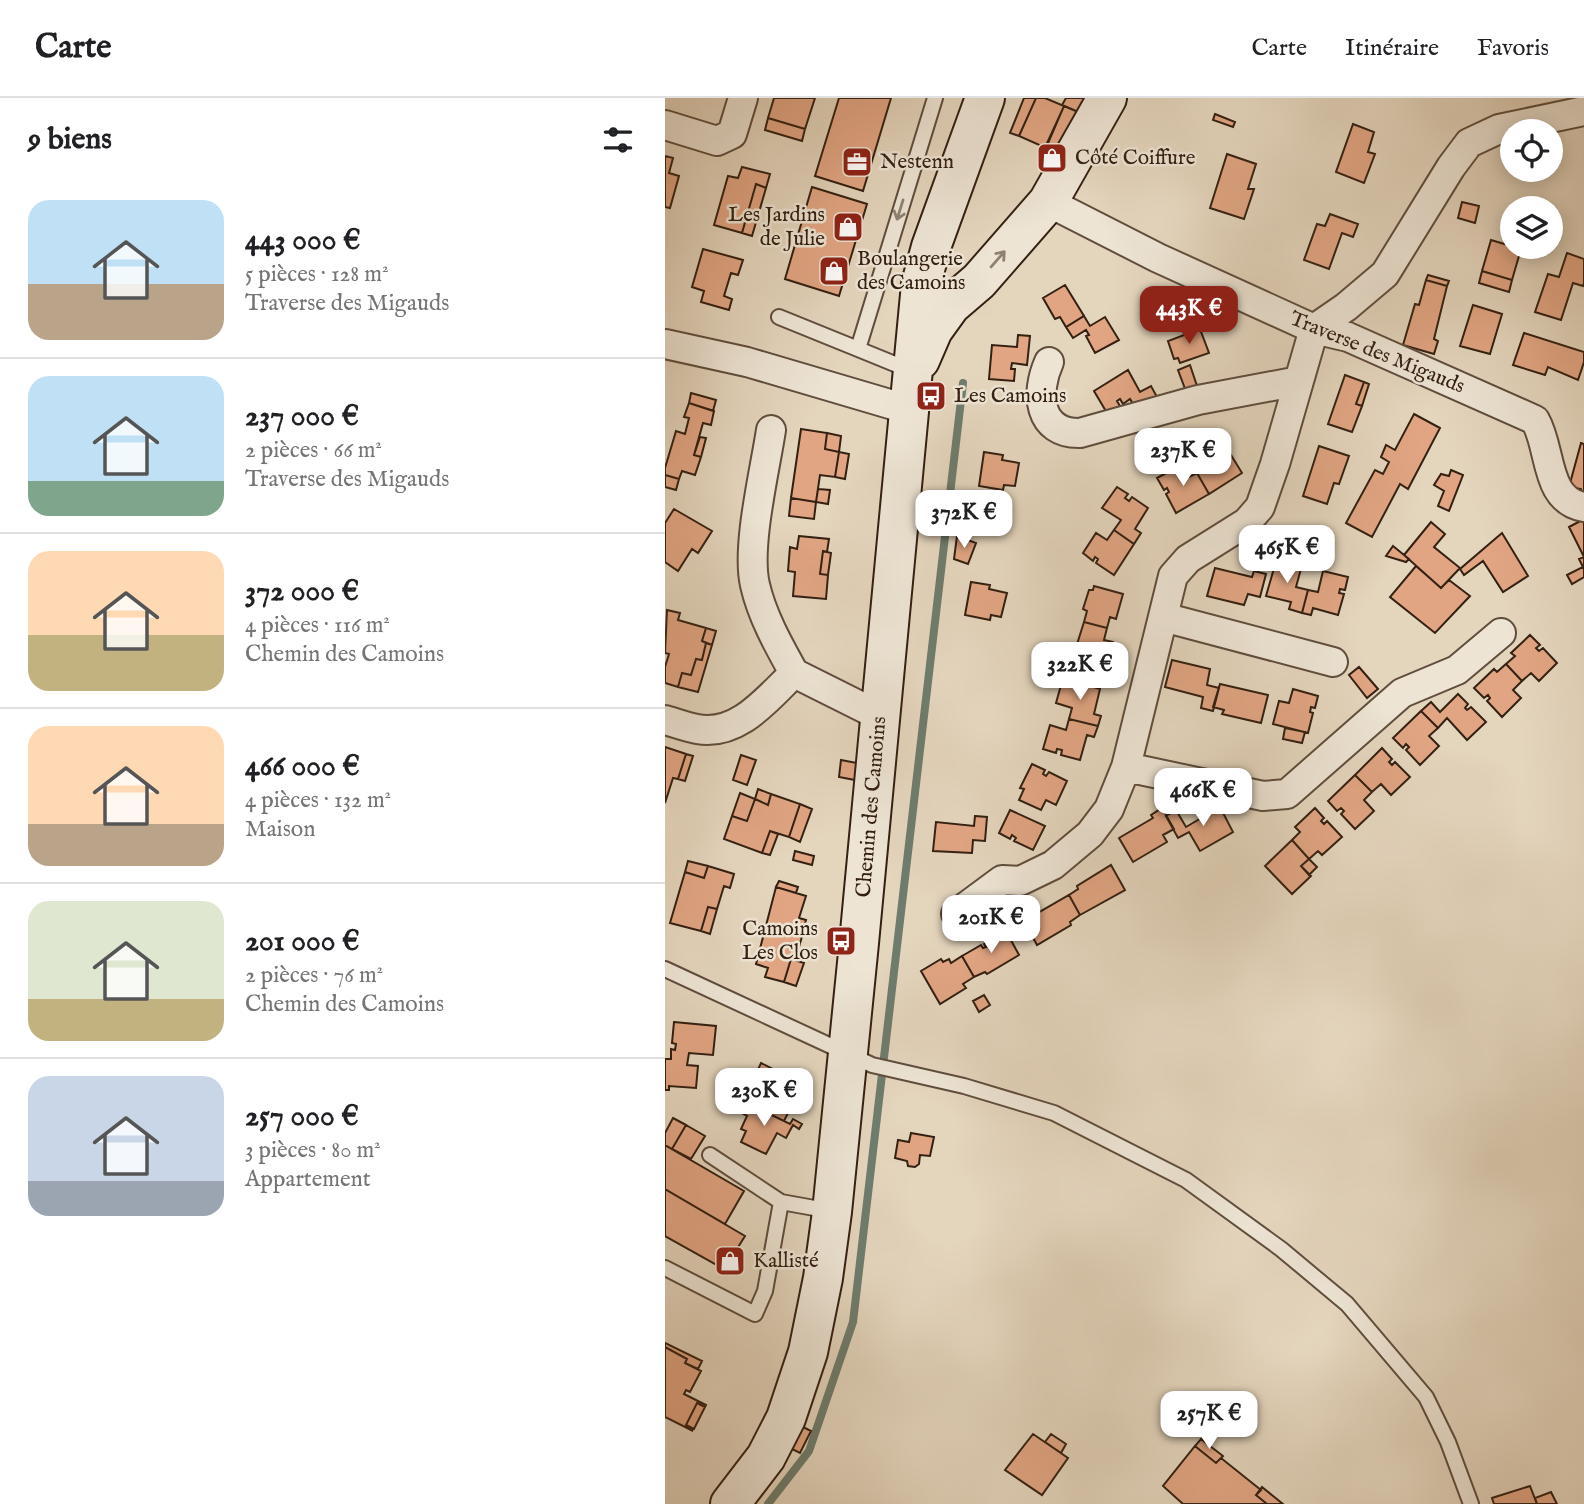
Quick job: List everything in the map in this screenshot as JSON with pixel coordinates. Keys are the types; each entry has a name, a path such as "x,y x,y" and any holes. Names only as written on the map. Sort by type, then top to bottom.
{"street":[{"path":"665,125 717,141 732,134 743,98"},
{"name":"Chemin des Camoins","path":"730,1504 766,1457 786,1418 808,1352 823,1278 832,1212 860,1060 880,716 915,372 915,336 936,295 931,247 985,98"},
{"path":"936,295 979,281 1048,202 1107,98"},
{"path":"956,914 1002,880 1020,881 1053,865 1090,834 1109,809 1126,766 1174,576 1188,559 1247,522 1260,507 1314,329 1346,307 1385,274 1451,167 1469,143 1499,129 1584,111"},
{"name":"Traverse des Migauds","path":"1048,202 1158,258 1314,329 1348,337 1535,420 1542,432 1553,481 1560,495 1573,505 1584,507"},
{"path":"665,344 747,362 910,410"},
{"path":"1048,362 1041,378 1043,409 1052,425 1065,433 1080,433 1198,400 1299,381"},
{"path":"771,430 753,547 754,584 774,637 794,673 880,716"},
{"path":"1163,617 1333,662"},
{"path":"1126,766 1263,796 1287,794 1402,693 1457,670 1501,633"},
{"path":"665,720 699,730 719,730 736,724 750,715 794,673"}],"lane":[{"path":"858,349 935,98"},
{"path":"779,317 915,372"},
{"path":"665,969 860,1060 964,1086 1054,1113 1186,1180 1281,1248 1347,1304 1426,1397 1448,1442 1471,1504"},
{"path":"710,1155 781,1202 832,1212"},
{"path":"665,1268 755,1314 765,1292 781,1202"}],"building":[{"path":"774,98 815,98 805,129 768,118"},
{"path":"839,98 891,98 863,191 815,176"},
{"path":"1024,98 1036,98 1019,136 1010,133"},
{"path":"1036,98 1045,98 1064,106 1046,148 1019,136"},
{"path":"1066,98 1090,98 1083,114 1062,105"},
{"path":"1064,106 1083,114 1059,169 1044,163 1048,154 1043,152"},
{"path":"1215,114 1235,122 1233,127 1213,120"},
{"path":"768,118 805,129 802,141 765,130"},
{"path":"1353,124 1374,132 1368,152 1375,154 1364,183 1336,172"},
{"path":"1227,154 1256,164 1248,189 1254,189 1244,219 1210,208"},
{"path":"665,156 673,158 669,173 679,176 670,208 665,207"},
{"path":"742,167 770,174 766,188 756,184 742,233 714,225 728,176 738,178"},
{"path":"756,184 766,188 752,236 742,233"},
{"path":"812,187 867,204 839,296 785,279"},
{"path":"1462,202 1479,206 1475,223 1458,218"},
{"path":"1330,214 1358,224 1353,237 1342,233 1329,269 1304,260 1317,224 1325,226"},
{"path":"1491,240 1500,243 1500,259 1518,259 1512,280 1482,271"},
{"path":"703,249 743,260 738,275 731,273 724,296 732,299 729,310 701,302 704,291 692,287"},
{"path":"1567,253 1584,259 1584,283 1583,286 1573,283 1561,320 1535,312 1548,274 1559,277"},
{"path":"1482,271 1512,280 1509,292 1479,283"},
{"path":"1428,275 1449,281 1447,286 1426,280"},
{"path":"1426,280 1447,286 1434,339 1438,341 1434,354 1403,345 1415,304 1419,305"},
{"path":"1065,285 1084,316 1066,327 1060,317 1055,319 1043,298"},
{"path":"1473,305 1502,314 1490,354 1460,346"},
{"path":"1084,316 1090,326 1105,317 1119,340 1095,353 1086,336 1089,335 1086,330 1073,338 1066,327"},
{"path":"1200,329 1209,353 1180,363 1178,358 1174,359 1168,341"},
{"path":"1524,333 1584,352 1578,380 1548,367 1545,375 1513,365"},
{"path":"1018,335 1030,336 1027,365 1012,363 1011,369 1015,369 1014,381 989,379 992,345 1017,347"},
{"path":"1190,365 1198,389 1187,394 1178,370"},
{"path":"1128,370 1140,392 1151,386 1157,397 1136,409 1130,399 1123,404 1120,399 1117,401 1120,406 1107,413 1094,391"},
{"path":"1345,375 1364,382 1356,404 1362,406 1352,432 1328,424"},
{"path":"1364,382 1369,384 1362,406 1356,404"},
{"path":"691,393 716,400 713,411 689,403"},
{"path":"689,403 714,411 711,425 703,423 694,455 701,457 695,475 682,471 679,479 665,475 665,468 676,431 685,434 689,418 684,417"},
{"path":"1414,414 1440,428 1408,489 1400,484 1372,537 1346,523 1375,470 1383,474 1389,462 1381,457 1386,445 1395,450"},
{"path":"801,429 827,433 825,449 839,452 835,477 820,475 816,502 791,498"},
{"path":"827,433 841,436 839,452 825,449"},
{"path":"700,437 706,438 701,457 694,455"},
{"path":"1222,439 1229,451 1225,453 1227,457 1231,455 1242,473 1209,494 1197,473 1208,467 1200,452"},
{"path":"1581,443 1584,444 1584,496 1581,495 1581,489 1569,487"},
{"path":"1319,446 1349,456 1339,484 1334,483 1327,504 1303,496"},
{"path":"839,452 849,454 845,479 835,477"},
{"path":"984,452 1003,455 1002,460 1019,463 1015,486 1004,485 1003,490 979,486"},
{"path":"1181,465 1187,478 1197,473 1209,494 1176,513 1166,494 1169,492 1167,488 1164,490 1157,478"},
{"path":"1451,470 1463,475 1449,511 1438,506 1444,491 1434,485 1441,474 1449,476"},
{"path":"665,475 679,479 676,490 665,487"},
{"path":"1117,487 1128,494 1125,498 1129,501 1132,497 1148,508 1135,529 1141,533 1134,544 1114,530 1121,520 1102,508"},
{"path":"818,489 830,490 828,504 816,502"},
{"path":"791,498 816,502 814,519 789,516"},
{"path":"674,509 712,531 698,553 692,549 678,571 665,562 665,523"},
{"path":"1584,519 1584,557 1569,527"},
{"path":"1431,522 1445,534 1434,547 1460,568 1441,588 1404,555"},
{"path":"1114,530 1134,544 1114,575 1096,563 1098,559 1095,557 1093,561 1083,553 1096,533 1107,540"},
{"path":"1502,533 1528,576 1503,592 1483,561 1464,575 1460,569"},
{"path":"799,536 829,539 827,552 823,551 820,574 828,575 826,599 793,596 795,572 788,571 790,547 797,549"},
{"path":"957,536 976,543 968,564 954,559"},
{"path":"1393,546 1409,559 1406,562 1386,556"},
{"path":"823,551 831,553 828,575 820,574"},
{"path":"1584,557 1584,577 1572,584 1567,575 1583,567 1579,559"},
{"path":"1277,558 1302,565 1296,587 1308,590 1302,613 1289,609 1291,602 1266,596"},
{"path":"1416,566 1441,588 1449,580 1470,596 1435,633 1390,597"},
{"path":"1215,568 1252,577 1254,571 1266,574 1260,597 1248,594 1244,605 1207,596"},
{"path":"1323,571 1348,577 1345,590 1340,589 1339,593 1344,594 1338,615 1313,608 1311,615 1302,613 1308,590 1318,592"},
{"path":"971,582 990,585 989,589 1007,593 1001,617 991,615 990,620 965,615"},
{"path":"1094,586 1123,594 1116,619 1110,617 1107,628 1084,622 1087,611 1083,609 1089,590 1093,590"},
{"path":"667,610 680,613 678,620 706,628 702,641 706,643 702,660 696,659 691,675 682,673 678,687 665,683 665,667 669,654 665,653"},
{"path":"1084,622 1107,628 1104,640 1113,642 1106,668 1073,657"},
{"path":"706,628 716,631 712,645 702,641"},
{"path":"1530,635 1540,645 1536,648 1539,651 1543,648 1557,663 1539,681 1531,673 1522,681 1506,664 1515,656 1511,653"},
{"path":"706,643 712,645 698,692 678,687 682,673 691,675 696,659 702,660"},
{"path":"1172,660 1210,669 1207,685 1219,688 1213,711 1201,708 1203,697 1165,687"},
{"path":"1506,664 1522,681 1513,690 1521,698 1502,717 1487,701 1490,698 1488,695 1484,698 1474,688 1494,669 1497,672"},
{"path":"1359,667 1378,689 1367,698 1349,675"},
{"path":"1063,678 1076,682 1075,686 1079,688 1081,683 1100,689 1094,714 1101,716 1098,726 1069,719 1072,708 1056,703"},
{"path":"1220,684 1268,695 1261,723 1222,714 1224,710 1213,707"},
{"path":"1293,689 1318,696 1315,708 1311,707 1310,712 1313,713 1308,733 1273,724 1279,701 1289,703"},
{"path":"1458,694 1468,704 1465,708 1467,710 1471,707 1486,722 1467,740 1447,718 1438,728 1421,711 1431,702 1440,712"},
{"path":"1421,711 1438,728 1429,736 1439,746 1420,765 1406,750 1409,747 1406,744 1403,748 1393,738"},
{"path":"1069,719 1098,726 1094,737 1087,735 1080,760 1061,755 1062,750 1057,749 1056,753 1043,749 1050,725 1066,730"},
{"path":"1285,728 1305,732 1302,743 1283,739"},
{"path":"665,747 686,754 678,779 673,778 665,803"},
{"path":"1382,748 1392,759 1389,762 1392,765 1395,762 1410,777 1391,795 1381,784 1372,792 1355,775"},
{"path":"686,754 693,756 685,781 678,779"},
{"path":"741,755 756,760 747,785 733,780"},
{"path":"841,760 857,763 855,780 839,777"},
{"path":"1032,764 1045,770 1043,774 1046,776 1049,772 1067,781 1056,805 1046,800 1041,810 1019,800 1024,789 1020,788"},
{"path":"1355,775 1372,792 1364,800 1374,811 1355,829 1341,814 1344,811 1341,808 1337,811 1328,801"},
{"path":"758,789 771,794 768,805 755,799"},
{"path":"740,793 755,799 747,821 732,816"},
{"path":"771,794 800,804 789,837 770,831 762,853 724,839 732,816 747,821 755,799 768,805"},
{"path":"800,804 812,809 800,842 789,837"},
{"path":"1220,807 1233,832 1200,851 1189,832 1178,838 1166,816 1176,810 1186,827"},
{"path":"1162,808 1174,829 1163,835 1167,842 1133,862 1119,838 1153,818 1151,815"},
{"path":"1315,808 1324,818 1321,821 1324,824 1327,821 1342,837 1322,855 1318,851 1309,859 1292,840 1300,832 1295,827"},
{"path":"1010,810 1045,826 1033,850 1014,841 1016,838 1012,835 1010,839 999,833"},
{"path":"975,816 987,817 985,841 973,840 972,853 933,851 936,822 974,826"},
{"path":"770,831 778,834 770,855 762,853"},
{"path":"1292,840 1309,859 1301,866 1311,876 1292,894 1265,866"},
{"path":"795,851 814,856 812,865 793,860"},
{"path":"1309,859 1317,867 1309,875 1301,866"},
{"path":"688,861 708,866 704,878 685,872"},
{"path":"1111,865 1125,890 1080,915 1069,895 1078,889 1077,886"},
{"path":"708,866 734,874 730,888 724,886 717,909 708,907 701,931 670,923 685,872 704,878"},
{"path":"779,881 798,887 796,893 776,887"},
{"path":"776,887 806,896 799,918 806,920 801,940 795,960 791,959 784,982 765,977 768,968 756,964"},
{"path":"1069,895 1080,915 1070,922 1071,925 1037,945 1024,921"},
{"path":"708,907 717,909 710,934 701,931"},
{"path":"1006,931 1019,955 987,974 985,972 974,977 962,956 981,945 986,947 984,944"},
{"path":"962,956 974,977 963,984 966,988 940,1004 921,971 941,959 943,962 949,959 951,963"},
{"path":"791,959 804,963 796,986 784,982"},
{"path":"984,995 990,1005 979,1012 973,1001"},
{"path":"674,1022 716,1026 713,1055 689,1053 687,1065 698,1066 696,1088 669,1086 669,1090 665,1090 665,1059 671,1059 671,1049 675,1050 676,1044 672,1043"},
{"path":"761,1063 785,1075 776,1101 791,1107 784,1121 747,1103 753,1091 749,1089"},
{"path":"785,1075 795,1080 783,1103 776,1101"},
{"path":"747,1103 790,1124 793,1119 802,1124 799,1129 793,1125 786,1138 777,1133 766,1154 741,1142 746,1131 741,1129 747,1116 742,1113"},
{"path":"673,1118 686,1125 672,1149 665,1145 665,1133"},
{"path":"686,1125 705,1136 691,1159 672,1149"},
{"path":"911,1133 934,1137 930,1156 920,1155 919,1164 915,1167 908,1166 907,1161 895,1158 898,1140 909,1142"},
{"path":"665,1145 744,1191 725,1224 665,1189"},
{"path":"665,1189 745,1236 735,1252 741,1255 731,1273 665,1236"},
{"path":"665,1343 702,1361 698,1369 685,1363 687,1359 665,1347"},
{"path":"665,1347 687,1359 685,1363 701,1371 690,1392 686,1390 684,1394 706,1405 705,1407 697,1403 686,1425 693,1431 665,1417"},
{"path":"697,1403 705,1407 694,1429 686,1425"},
{"path":"799,1425 811,1431 800,1453 788,1447"},
{"path":"1033,1434 1068,1458 1042,1495 1005,1470"},
{"path":"1051,1434 1066,1444 1061,1453 1045,1442"},
{"path":"1201,1439 1223,1456 1216,1463 1195,1446"},
{"path":"1195,1446 1216,1463 1221,1458 1261,1490 1256,1495 1267,1504 1183,1504 1163,1486"},
{"path":"1530,1486 1537,1504 1494,1504 1492,1498"},
{"path":"1262,1487 1283,1504 1267,1504 1256,1495"},
{"path":"1551,1492 1557,1504 1537,1504 1535,1498"}],"waterway":[{"path":"768,1504 809,1451 853,1322 963,383"}],"place":[{"name":"Côté Coiffure","path":"1052,158"},
{"name":"Nestenn","path":"857,162"},
{"name":"Les Jardins de Julie","path":"848,227"},
{"name":"Boulangerie des Camoins","path":"834,271"},
{"name":"Les Camoins","path":"931,396"},
{"name":"Camoins Les Clos","path":"841,941"},
{"name":"Kallisté","path":"730,1261"}]}
